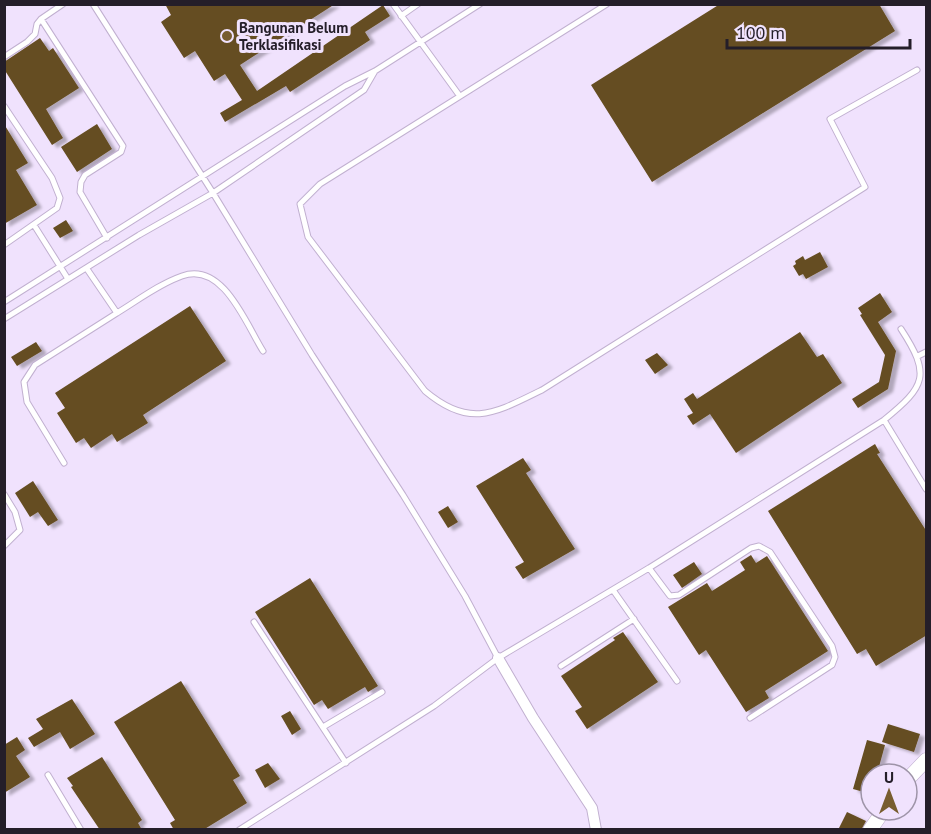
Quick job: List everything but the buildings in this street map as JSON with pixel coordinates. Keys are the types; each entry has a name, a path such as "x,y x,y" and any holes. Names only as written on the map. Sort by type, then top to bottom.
{"street":[{"path":"498,658 592,808 596,830"}],"lane":[{"path":"4,57 27,42 35,34 41,19 63,4"},
{"path":"93,4 312,355 403,495 465,596 498,658"},
{"path":"393,4 459,95"},
{"path":"400,16 418,4"},
{"path":"4,302 345,86 375,71 480,4"},
{"path":"607,4 320,184 300,204 308,237 425,391 446,409 470,415 498,410 542,390 865,187 830,118 917,70"},
{"path":"41,19 123,146 122,152 85,175 81,182 80,192 107,238"},
{"path":"4,319 213,193 364,90 375,71"},
{"path":"4,106 52,178 60,198 57,208 4,245"},
{"path":"34,225 68,279"},
{"path":"87,269 117,313"},
{"path":"64,463 27,402 24,382 35,365 117,313 182,276 196,274 211,277 224,287 263,351"},
{"path":"239,830 434,706 498,658 649,568 884,420 905,403 914,389 922,367 918,356 901,329"},
{"path":"918,356 927,352"},
{"path":"884,420 927,489"},
{"path":"4,494 15,512 20,530 4,546"},
{"path":"649,568 670,596 679,595 751,548 759,546 770,552 832,646 835,657 832,665 750,718"},
{"path":"613,590 676,681"},
{"path":"561,666 634,619"},
{"path":"254,622 346,763"},
{"path":"323,727 382,692"},
{"path":"48,775 81,830"}],"place":[{"name":"Bangunan Belum Terklasifikasi","path":"227,36"}]}
